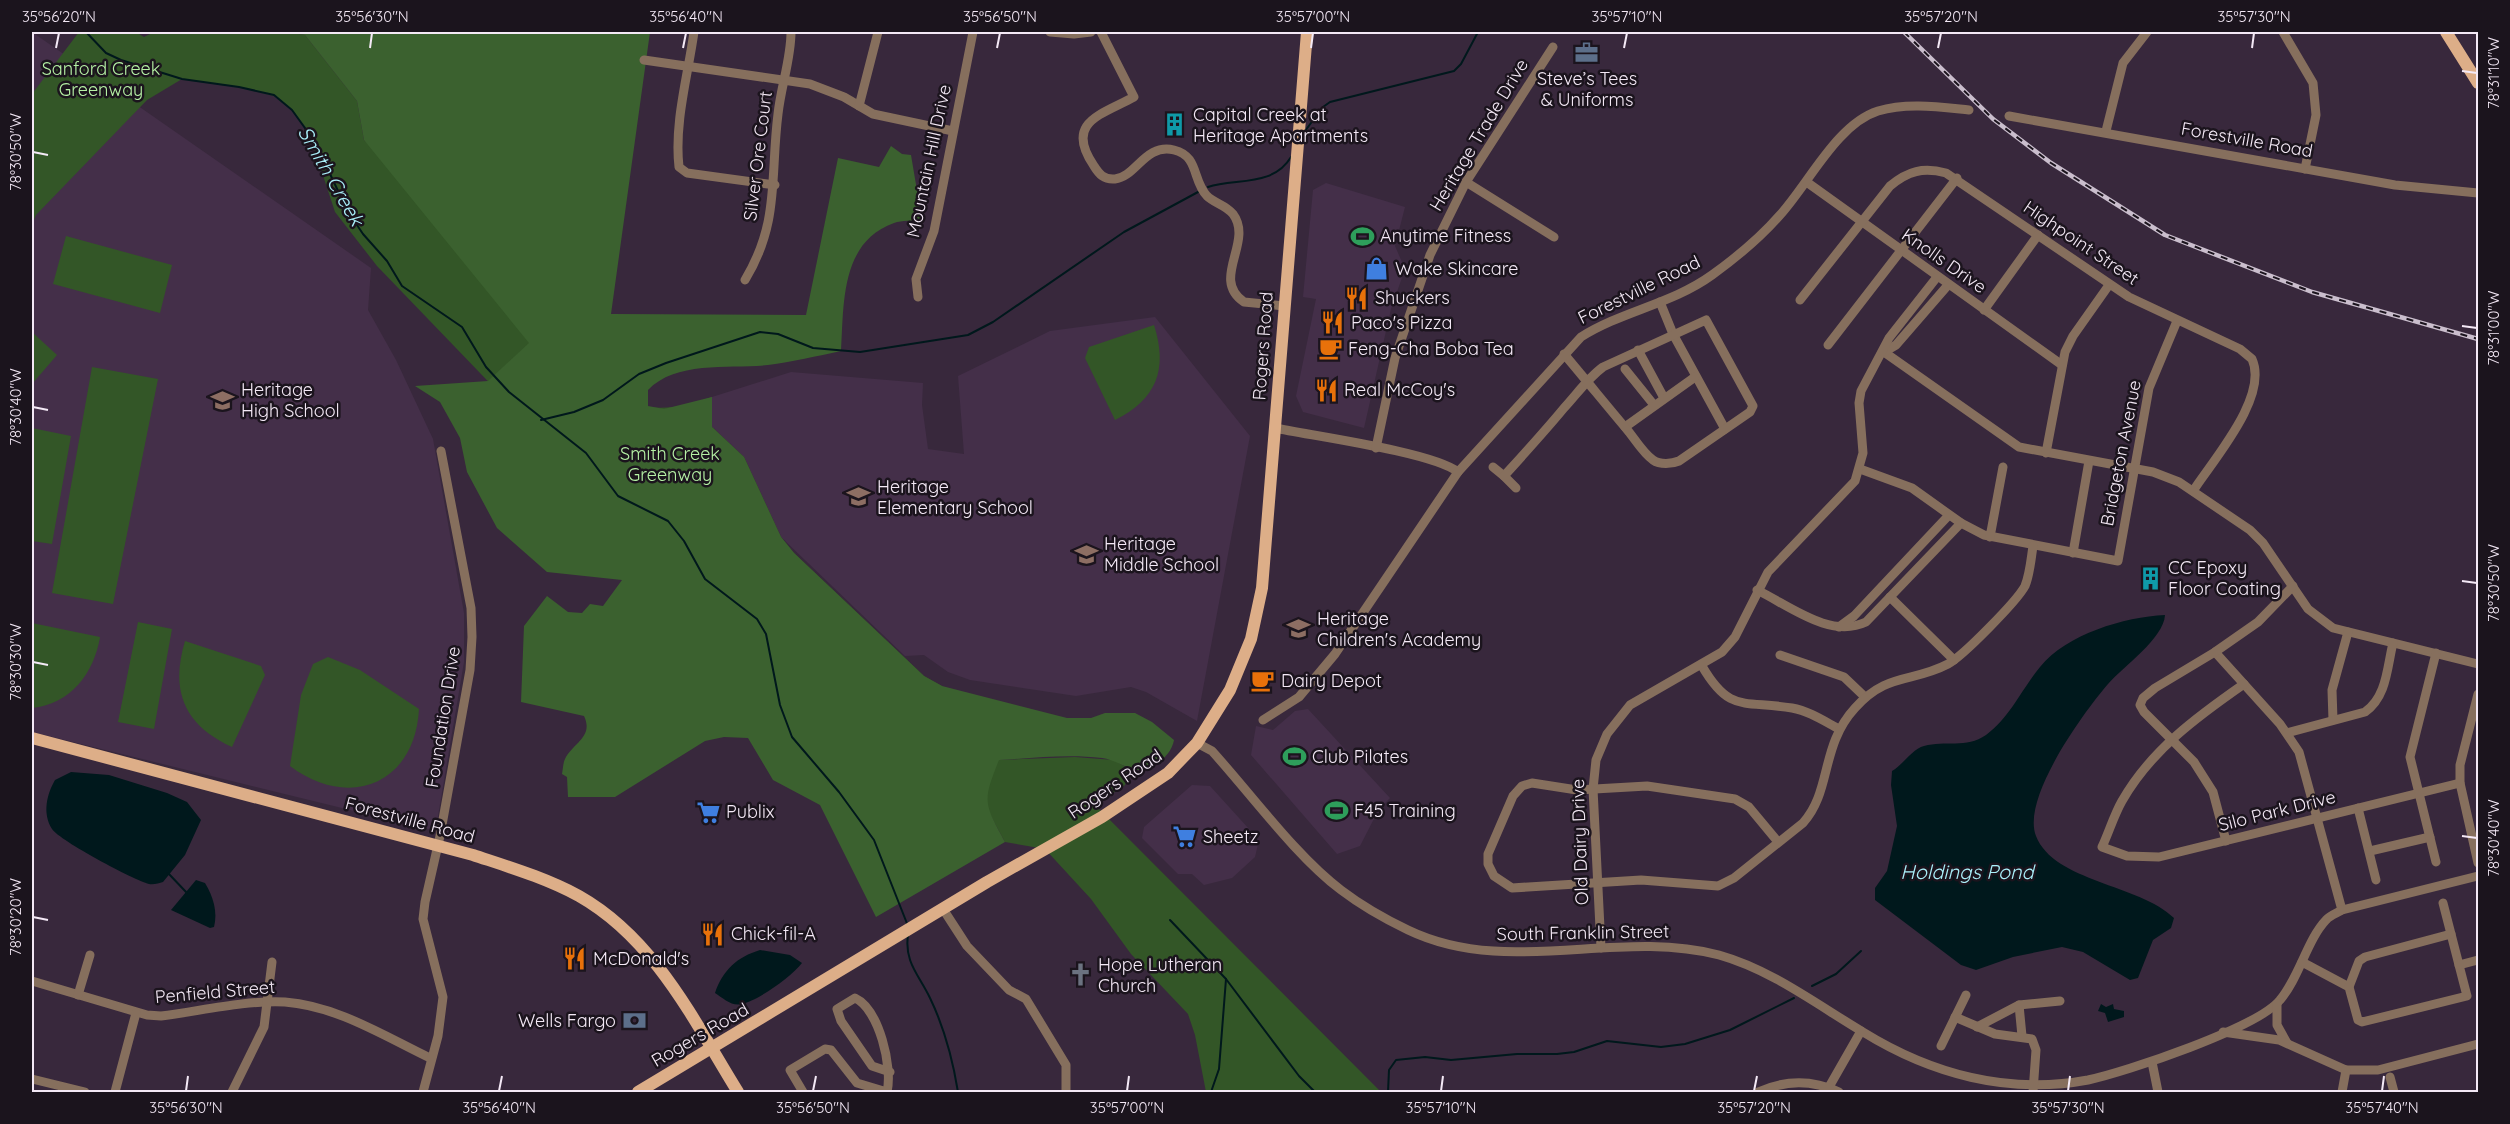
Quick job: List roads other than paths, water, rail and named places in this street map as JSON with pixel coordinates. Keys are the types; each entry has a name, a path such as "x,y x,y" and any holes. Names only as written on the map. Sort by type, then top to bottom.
{"main road":[{"name":"Rogers Road","path":"638,1092 1147,790 1186,757 1197,744 1230,690 1258,614 1307,32"},
{"path":"2446,32 2478,83"},
{"name":"Forestville Road","path":"32,738 512,867 580,897 621,928 655,962 738,1092"}],"street":[{"path":"694,32 680,122 677,151 679,167 687,173 775,185"},
{"name":"Silver Ore Court","path":"745,280 764,239 772,211 775,185 775,139 791,32"},
{"path":"859,106 878,32"},
{"name":"Mountain Hill Drive","path":"918,297 916,279 934,231 973,32"},
{"path":"1050,32 1074,34 1091,32"},
{"path":"1101,32 1134,97 1095,118 1085,127 1081,142 1084,152 1100,175 1113,180 1120,178 1151,153 1166,148 1185,155 1193,163 1204,192 1233,214 1237,223 1237,243 1229,282 1232,290 1244,302 1284,306"},
{"path":"2106,131 2123,63 2147,32"},
{"path":"2283,32 2313,83 2316,115 2305,169"},
{"name":"Heritage Trade Drive","path":"1376,448 1395,358 1417,286 1445,221 1466,182 1553,47"},
{"path":"644,60 810,84 873,114 953,131"},
{"name":"Forestville Road","path":"1263,720 1299,697 1335,654 1458,472 1581,337 1597,327 1660,302 1710,277 1753,244 1808,183 1827,151 1859,120 1878,111 1898,107 1969,110"},
{"name":"Forestville Road","path":"2009,116 2106,131 2395,184 2478,193"},
{"name":"Highpoint Street","path":"1800,300 1890,186 1901,177 1923,168 1946,172 2109,285 2177,321 2245,352 2252,359 2254,369 2245,414 2193,490"},
{"path":"1828,345 1957,178"},
{"path":"1466,182 1554,237"},
{"name":"Knolls Drive","path":"1808,183 2061,365"},
{"path":"1984,310 2038,235"},
{"name":"Old Dairy Drive","path":"1601,948 1593,789 1599,750 1616,720 1630,705 1652,691 1702,666 1722,652 1735,637 1768,572 1848,490 1860,469 1863,453 1859,412 1861,391 1890,338 1937,277"},
{"name":"Old Dairy Drive","path":"1884,352 1896,345 1948,285"},
{"path":"2046,453 2061,365 2073,336 2109,285"},
{"path":"1660,302 1695,377 1725,429"},
{"path":"1504,476 1587,381 1603,366 1706,320 1753,406 1750,412 1673,464 1651,459 1587,381 1564,354"},
{"name":"Bridgeton Avenue","path":"2073,553 2118,561 2152,377 2177,321"},
{"path":"1638,350 1664,398"},
{"path":"1884,352 2012,442 2046,453 2161,475 2193,490 2263,543 2308,609 2323,623 2348,632 2478,664"},
{"path":"1624,369 1654,405"},
{"path":"1625,427 1695,377"},
{"path":"1275,428 1449,465 1458,472"},
{"name":"Foundation Drive","path":"423,1092 430,1058 438,1036 443,997 423,919 470,670 472,637 471,608 441,452"},
{"path":"1860,469 1912,488 1961,523 1990,537 2073,553 2090,461"},
{"path":"1492,467 1516,488"},
{"path":"1990,537 2003,467"},
{"path":"1839,627 1854,616 1949,515"},
{"path":"1757,590 1823,623 1854,628 1866,622 1961,523"},
{"path":"1778,842 1749,807 1736,799 1647,786 1561,789 1532,783 1522,786 1513,796 1493,840 1488,864 1494,876 1512,888 1643,880 1718,886 1734,878 1778,842 1813,812 1831,745 1839,729 1865,697 1886,683 1939,668 1954,660 2020,593 2028,577 2033,546"},
{"path":"2226,841 2213,792 2194,762 2144,712 2140,705 2143,698 2155,687 2215,652 2258,622 2293,586"},
{"path":"1890,597 1954,660"},
{"path":"2333,720 2332,690 2348,632"},
{"path":"2287,733 2365,712 2379,699 2393,643"},
{"path":"2215,652 2287,733 2299,752 2342,910"},
{"path":"2436,653 2410,757 2436,862"},
{"path":"1780,655 1844,677 1865,697"},
{"path":"1702,666 1718,690 1730,700 1794,709 1839,729"},
{"path":"2171,740 2244,684"},
{"path":"2478,694 2476,709 2465,740 2460,783 2478,863"},
{"name":"Silo Park Drive","path":"2171,740 2123,800 2102,847 2127,856 2159,858 2460,783"},
{"name":"South Franklin Street","path":"1197,744 1212,751 1321,872 1340,889 1377,914 1436,941 1480,950 1538,954 1652,945 1689,949 1732,959 1803,993 1906,1057 1945,1072 2033,1089 2087,1080 2152,1062 2223,1032 2277,1004 2287,991 2326,920 2342,910 2478,876"},
{"path":"2358,808 2376,880"},
{"path":"2370,851 2430,837"},
{"path":"2443,903 2451,934 2459,965 2467,996 2366,1022 2358,1020 2349,987 2359,961 2365,957 2451,934"},
{"path":"943,909 967,946 1009,990 1026,999 1066,1065 1066,1092"},
{"path":"78,995 90,955"},
{"path":"2459,965 2478,960"},
{"path":"232,1092 260,1041 266,1021 272,962"},
{"path":"2302,962 2349,987"},
{"name":"Penfield Street","path":"32,981 136,1013 161,1016 267,1002 298,1004 341,1015 430,1058"},
{"path":"1941,1046 1966,995"},
{"path":"803,1092 790,1070 825,1049 831,1050 857,1083 887,1092 890,1072 886,1050 864,1002 855,998 837,1009 841,1021 872,1066 890,1072"},
{"path":"1977,1027 2019,1005 2061,1002"},
{"path":"2277,1004 2277,1026 2286,1043"},
{"path":"2019,1005 2022,1036"},
{"path":"115,1092 136,1013"},
{"path":"1955,1017 1995,1034 2032,1039 2036,1044 2033,1089"},
{"path":"1829,1087 1861,1031"},
{"path":"2223,1032 2286,1043 2346,1070 2378,1070 2478,1044"},
{"path":"2152,1062 2158,1092"},
{"path":"2342,1092 2346,1070"},
{"path":"2390,1077 2394,1092"},
{"path":"32,1079 85,1092"},
{"path":"1758,1092 1787,1083 1807,1083 1829,1087 1839,1092"}],"water":[{"name":"Holdings Pond","path":"2165,615 2158,633 2142,652 2108,684 2071,734 2046,779 2034,820 2036,836 2046,851 2060,863 2078,873 2140,897 2174,918 2171,928 2153,940 2138,978 2130,980 2083,952 2062,947 2013,957 1976,970 1961,965 1875,900 1875,888 1887,871 1897,826 1891,785 1892,771 1915,750 1924,746 1971,742 1986,735 2002,720 2040,667 2065,645 2097,629 2132,619"},
{"path":"71,772 109,775 167,793 187,802 201,820 185,855 163,882 149,884 129,875 82,851 52,829 46,810 50,791 55,780"},
{"path":"196,880 205,883 210,893 215,910 214,927 210,928 171,910"},
{"path":"760,950 790,955 802,963 774,987 749,1002 738,1005 728,1002 715,993 722,978 732,966 744,956"},
{"path":"2101,1004 2106,1007 2113,1004 2114,1009 2124,1011 2124,1017 2108,1022 2105,1013 2098,1011"}],"waterway":[{"name":"Smith Creek","path":"86,32 106,53 121,60 182,79 239,87 274,95 292,110 315,142 347,210 363,234 387,261 402,286 462,327 486,367 509,392 586,453 618,496 668,521 684,541 705,579 757,619 766,634 780,705 792,737 839,792 874,840 908,926"},
{"path":"1305,131 1323,107 1330,102 1454,71 1461,64 1478,32"},
{"path":"1208,187 1264,177 1283,167 1291,157"},
{"path":"541,420 574,412 603,400 639,374 666,363 760,332 778,334 813,348 860,352 968,335 993,322 1124,232 1198,192"},
{"path":"168,873 187,893"},
{"name":"Smith Creek","path":"1170,920 1226,979 1299,1076 1315,1092"},
{"path":"908,935 910,961 940,1021 951,1056 958,1092"},
{"path":"1812,986 1836,974 1861,951"},
{"path":"1211,1092 1219,1069 1226,979"},
{"path":"1388,1092 1389,1070 1396,1060 1425,1057 1451,1060 1517,1054 1557,1054 1574,1052 1607,1041 1661,1047 1685,1044 1730,1030 1794,998"}],"railway":[{"path":"1904,32 1993,119 2051,163 2165,235 2312,292 2478,339"}],"place":[{"name":"Steve’s Tees & Uniforms","path":"1587,53"},
{"name":"Capital Creek at Heritage Apartments","path":"1175,125"},
{"name":"Anytime Fitness","path":"1362,236"},
{"name":"Wake Skincare","path":"1377,269"},
{"name":"Shuckers","path":"1357,298"},
{"name":"Paco's Pizza","path":"1333,323"},
{"name":"Feng-Cha Boba Tea","path":"1330,349"},
{"name":"Real McCoy's","path":"1326,390"},
{"name":"Heritage High School","path":"223,400"},
{"name":"Heritage Elementary School","path":"859,497"},
{"name":"Heritage Middle School","path":"1086,554"},
{"name":"CC Epoxy Floor Coating","path":"2150,578"},
{"name":"Heritage Children's Academy","path":"1299,629"},
{"name":"Dairy Depot","path":"1263,681"},
{"name":"Club Pilates","path":"1294,757"},
{"name":"F45 Training","path":"1336,811"},
{"name":"Publix","path":"708,812"},
{"name":"Sheetz","path":"1185,837"},
{"name":"Chick-fil-A","path":"713,934"},
{"name":"McDonald's","path":"575,959"},
{"name":"Hope Lutheran Church","path":"1080,975"},
{"name":"Wells Fargo","path":"634,1021"}],"park label":[{"name":"Sanford Creek Greenway","path":"101,79"},
{"name":"Smith Creek Greenway","path":"670,464"}]}
